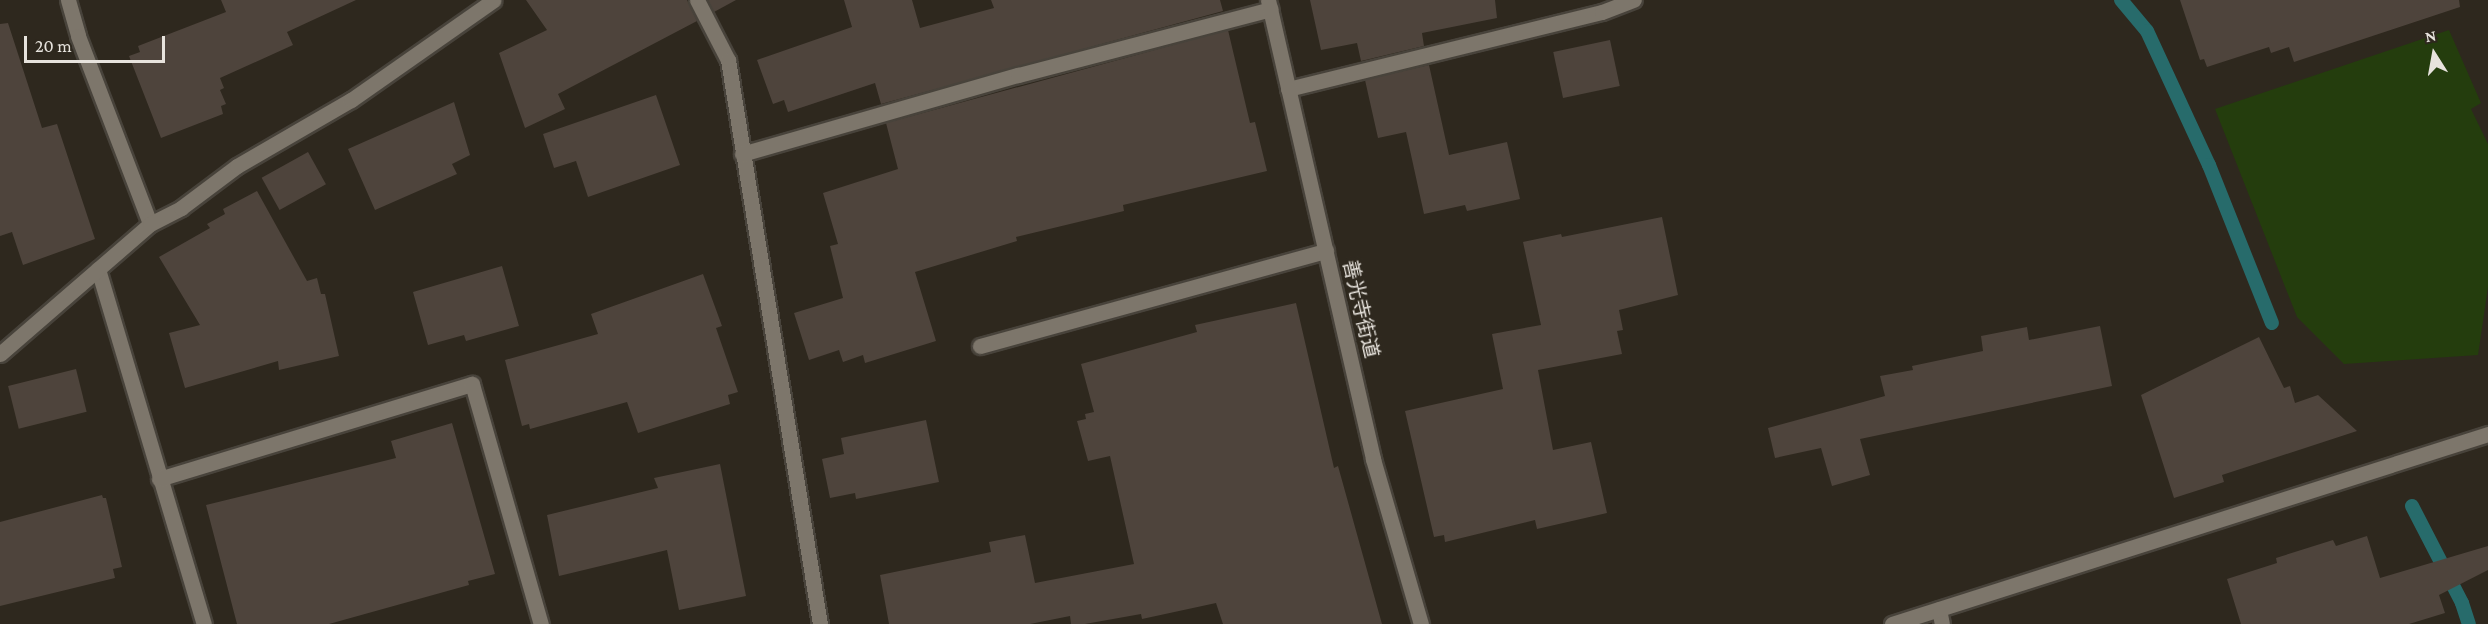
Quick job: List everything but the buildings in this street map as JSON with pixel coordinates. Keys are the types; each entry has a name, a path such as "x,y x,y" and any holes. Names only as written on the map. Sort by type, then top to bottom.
{"street":[{"path":"68,0 78,36 150,224"},
{"path":"0,354 150,224 182,208 237,166 351,100 494,0"},
{"path":"697,0 728,60 820,624"},
{"path":"1288,89 1602,12 1634,0"},
{"path":"742,154 1270,5"},
{"name":"善光寺街道","path":"1270,5 1373,459 1421,624"},
{"path":"980,346 1326,251"},
{"path":"98,269 204,624"},
{"path":"159,479 472,384 541,624"},
{"path":"1892,624 1940,617 2488,434"}],"green space":[{"path":"2449,30 2481,103 2471,109 2488,144 2488,287 2478,355 2344,364 2297,317 2215,109"}],"waterway":[{"path":"2121,0 2147,31 2209,165 2272,323"},
{"path":"2412,506 2462,603 2469,624"}]}
